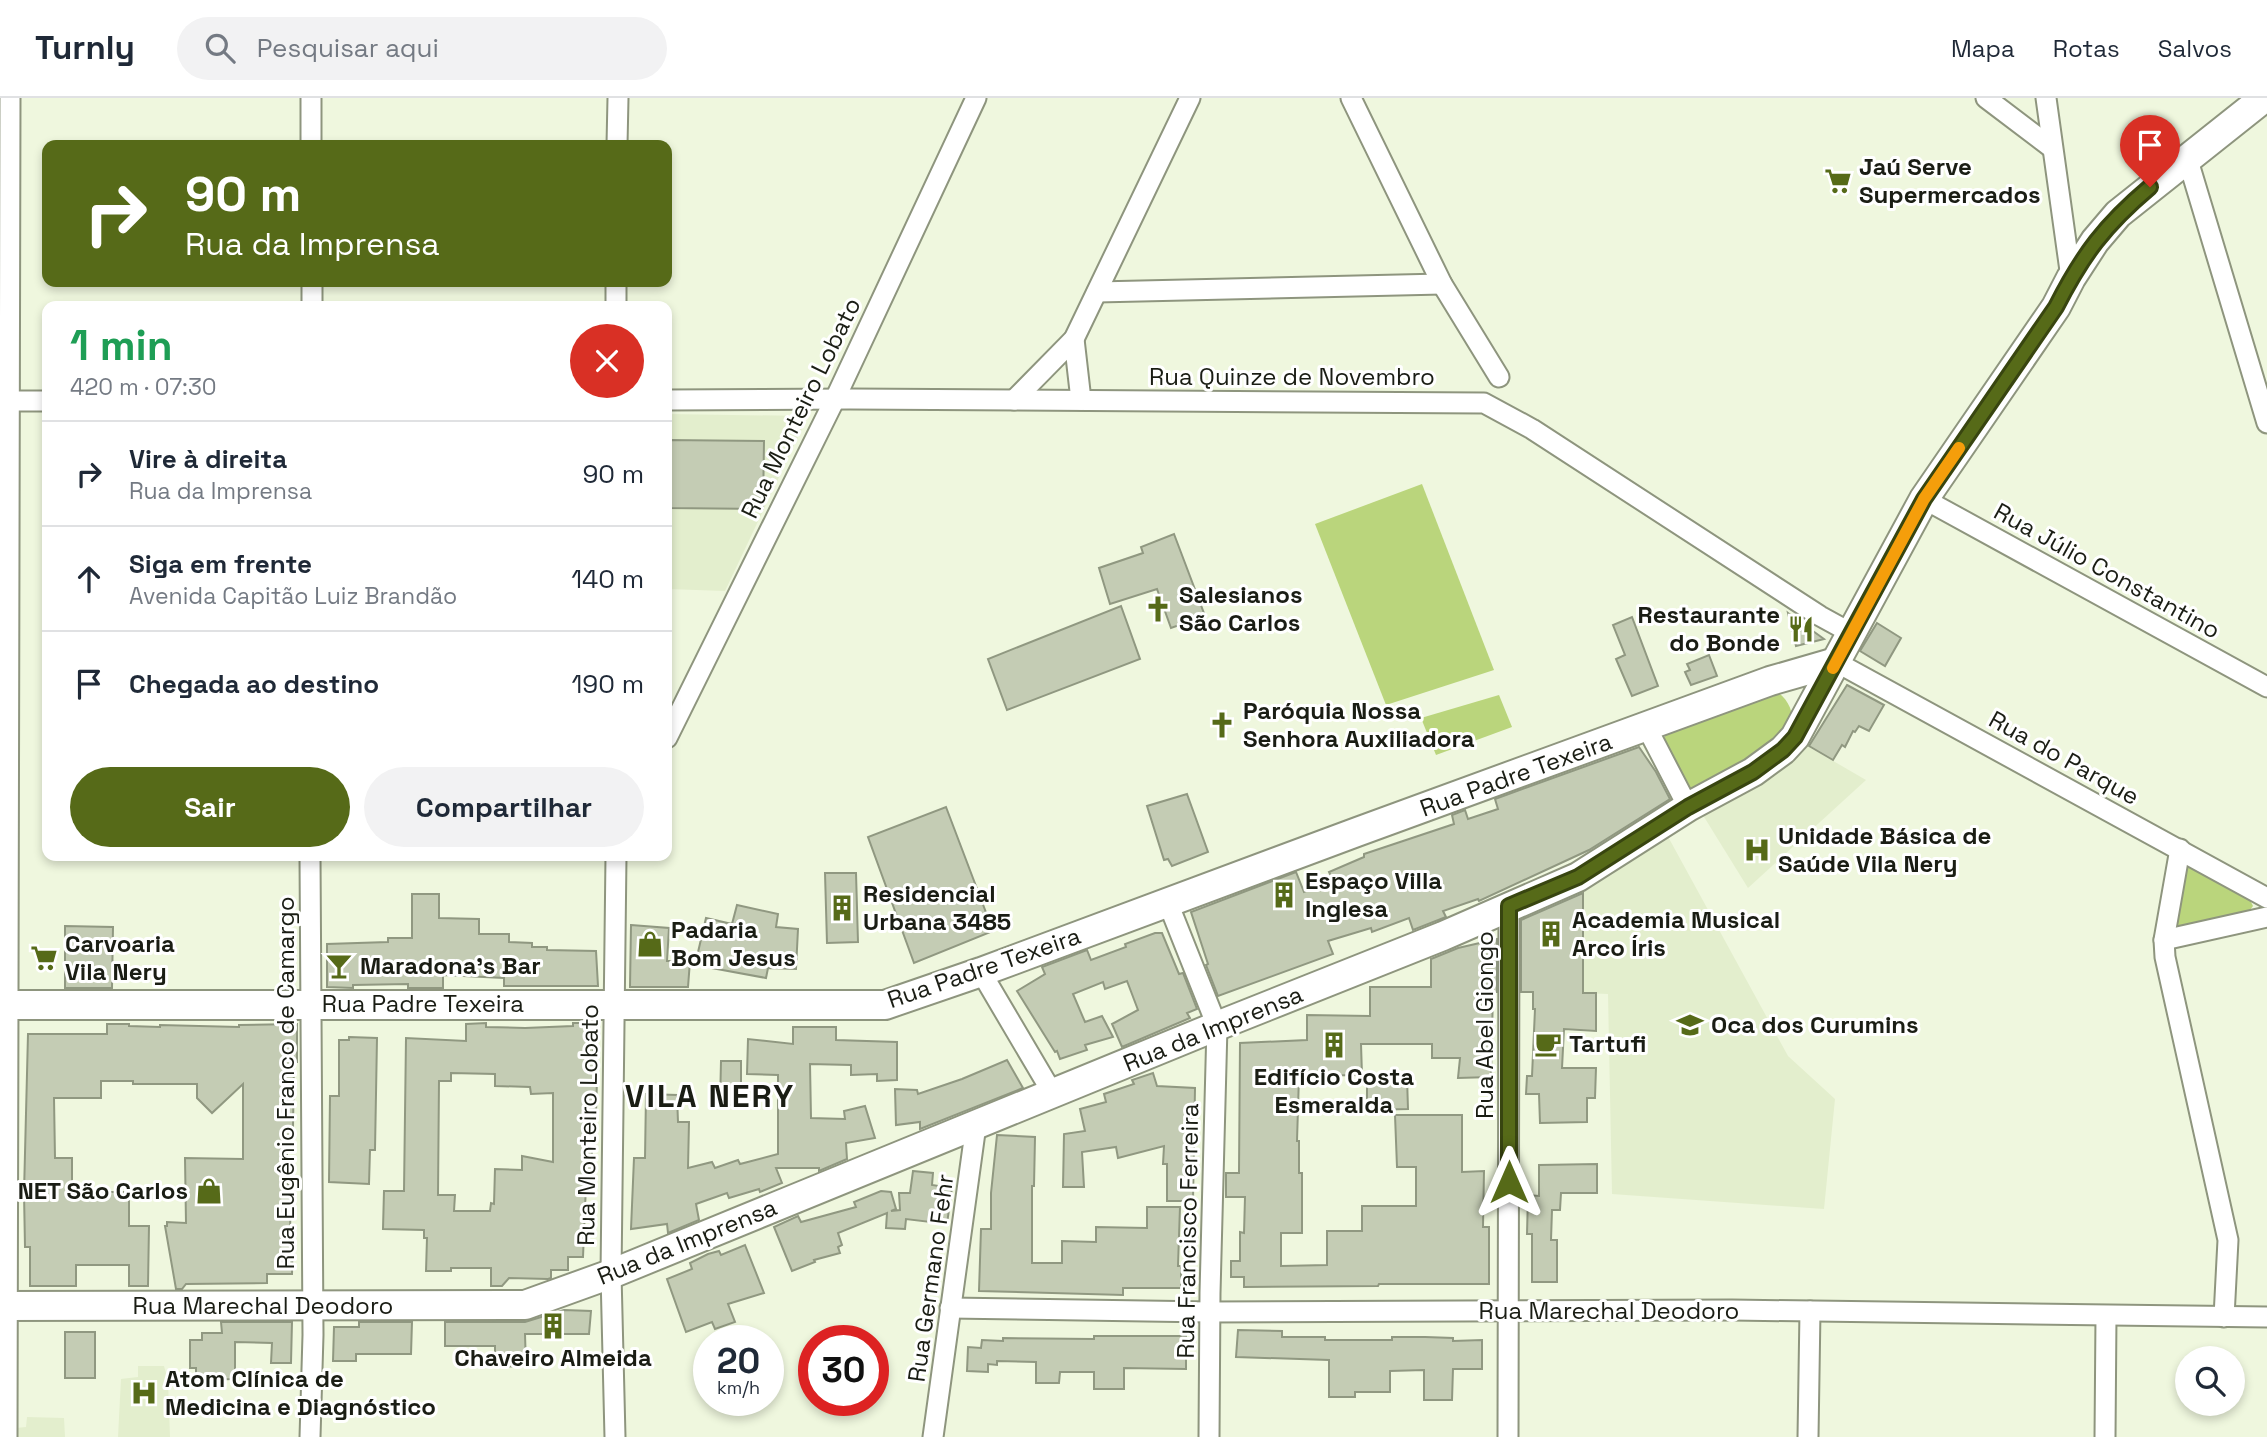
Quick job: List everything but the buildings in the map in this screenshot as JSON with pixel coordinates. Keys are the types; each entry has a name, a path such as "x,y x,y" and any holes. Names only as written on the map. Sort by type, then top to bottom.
{"main road":[{"name":"Rua da Imprensa","path":"525,1305 611,1274 1443,936 1578,877 1688,807 1753,772 1783,750 1795,737 1924,499 2056,307 2095,241 2118,214 2264,98"},
{"name":"Rua Padre Texeira","path":"4,1005 885,1005 1770,681 1836,662"},
{"path":"1770,681 1781,686 1789,696 1796,708 1799,727"},
{"name":"Rua Marechal Deodoro","path":"4,1306 525,1305"}],"street":[{"path":"7,1437 4,1306 5,401 10,98"},
{"path":"311,98 311,140"},
{"path":"617,140 618,98"},
{"name":"Rua Monteiro Lobato","path":"675,705 835,399 976,98"},
{"path":"1014,400 1074,339 1190,98"},
{"path":"1351,98 1442,284 1499,377"},
{"path":"1986,98 2052,148"},
{"path":"2046,98 2071,278"},
{"path":"2187,158 2267,423"},
{"path":"1097,292 1442,284"},
{"path":"1074,339 1082,400"},
{"name":"Rua Quinze de Novembro","path":"672,401 835,399 1484,403 1532,429 1820,616 1852,633"},
{"path":"5,401 42,401"},
{"name":"Rua Júlio Constantino","path":"1924,499 2267,687"},
{"name":"Rua do Parque","path":"1836,662 2267,898"},
{"path":"1647,728 1688,807"},
{"path":"2180,849 2164,940 2165,957 2228,1240 2224,1317"},
{"name":"Rua Eugênio Franco de Camargo","path":"310,861 313,1307 310,1437"},
{"name":"Rua Monteiro Lobato","path":"614,1437 611,1274 616,861"},
{"path":"1168,903 1217,1026"},
{"name":"Rua Abel Giongo","path":"1508,1437 1509,906"},
{"path":"2164,940 2267,917"},
{"path":"981,972 1053,1094"},
{"name":"Rua Francisco Ferreira","path":"1209,1437 1217,1026"},
{"name":"Rua Germano Fehr","path":"933,1437 976,1125"},
{"name":"Rua Marechal Deodoro","path":"950,1308 1210,1312 1732,1310 2267,1317"},
{"path":"1808,1437 1810,1311"},
{"path":"2105,1437 2106,1316"}],"shaded area":[{"path":"672,414 806,416 807,418 725,591 672,589"},
{"name":"Unidade Básica de Saúde Vila Nery","path":"1797,740 1866,780 1748,888 1701,812"},
{"name":"Oca dos Curumins","path":"1666,833 1788,1056 1835,1099 1824,1209 1612,1194 1608,994 1583,993 1583,892 1613,874"},
{"name":"Atom Clínica de Medicina e Diagnóstico","path":"138,1366 164,1366 168,1380 170,1437 118,1437 121,1379 138,1377"},
{"path":"27,1417 64,1418 65,1437 16,1437 16,1428 26,1427"}],"green space":[{"path":"1422,484 1494,670 1386,705 1315,524"},
{"path":"1774,690 1784,698 1790,708 1793,731 1691,799 1667,755 1667,728"},
{"path":"1499,695 1512,727 1436,755 1421,718"},
{"path":"2191,861 2250,900 2253,906 2250,910 2177,931 2175,928 2182,864"}],"slow traffic":[{"path":"1833,668 1924,499 1959,448"}],"place":[{"name":"Jaú Serve Supermercados","path":"1838,181"},
{"name":"Salesianos São Carlos","path":"1158,609"},
{"name":"Restaurante do Bonde","path":"1801,629"},
{"name":"Paróquia Nossa Senhora Auxiliadora","path":"1222,725"},
{"name":"Unidade Básica de Saúde Vila Nery","path":"1757,850"},
{"name":"Espaço Villa Inglesa","path":"1284,895"},
{"name":"Residencial Urbana 3485","path":"842,908"},
{"name":"Academia Musical Arco Íris","path":"1551,934"},
{"name":"Padaria Bom Jesus","path":"650,944"},
{"name":"Carvoaria Vila Nery","path":"44,958"},
{"name":"Maradona's Bar","path":"339,966"},
{"name":"Oca dos Curumins","path":"1690,1025"},
{"name":"Tartufi","path":"1548,1044"},
{"name":"Edifício Costa Esmeralda","path":"1334,1045"},
{"name":"NET São Carlos","path":"209,1191"},
{"name":"Chaveiro Almeida","path":"553,1326"},
{"name":"Atom Clínica de Medicina e Diagnóstico","path":"144,1393"}],"district":[{"name":"VILA NERY","path":"710,1096"}],"route":[{"path":"1509,1182 1509,906 1578,877 1607,860 1688,807 1753,772 1783,750 1795,737 1924,499 2056,307 2095,241 2118,214 2150,187"}]}
